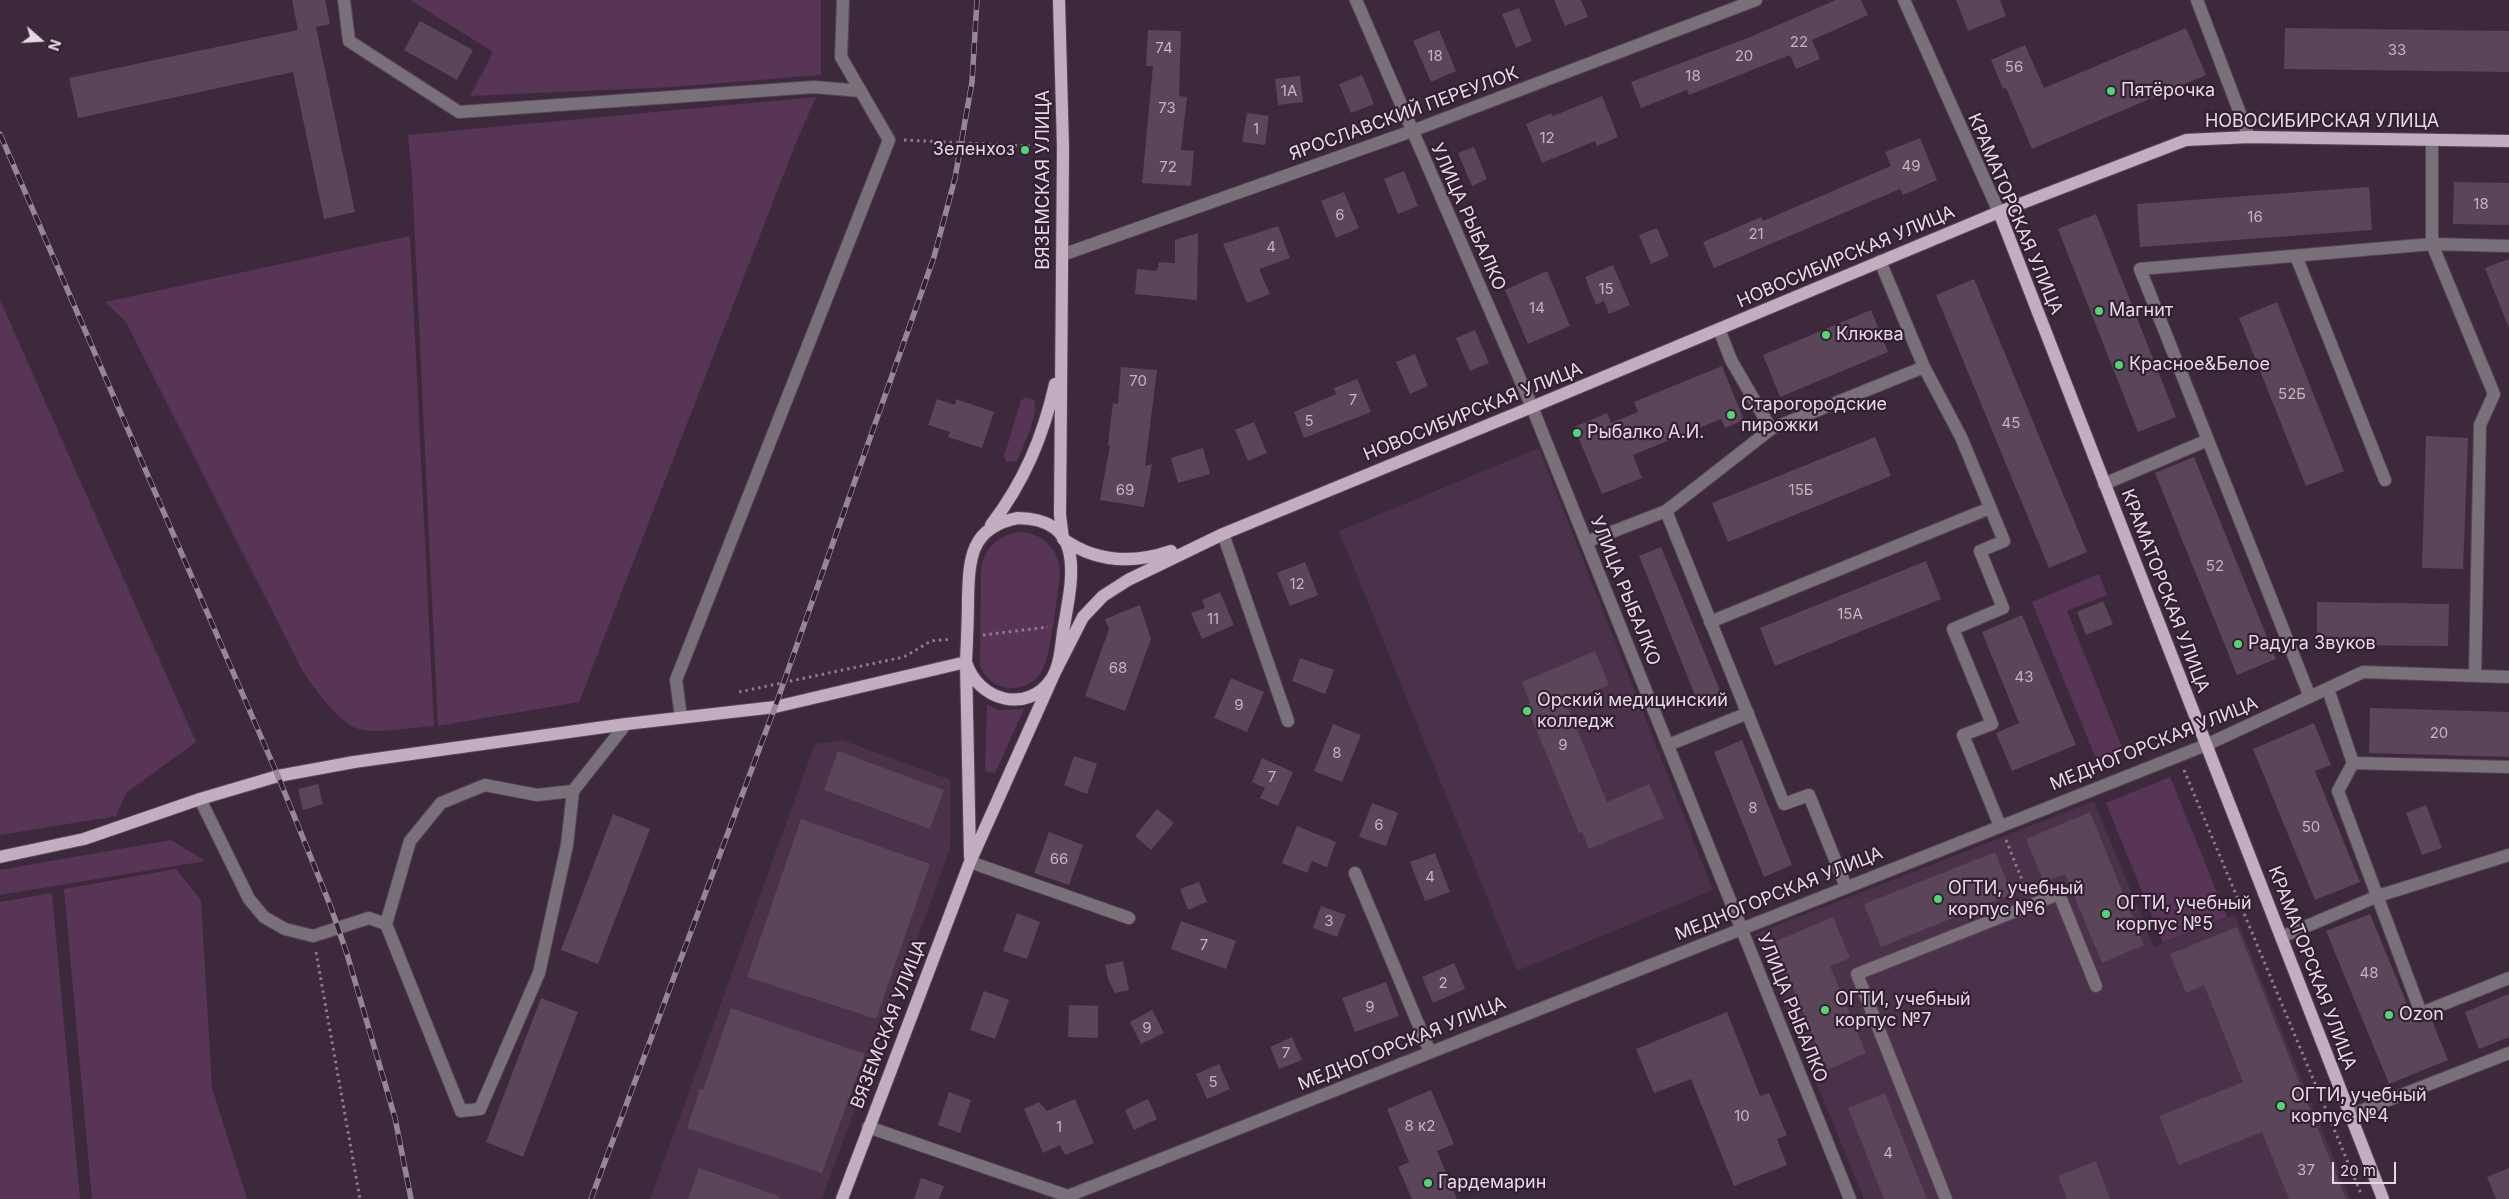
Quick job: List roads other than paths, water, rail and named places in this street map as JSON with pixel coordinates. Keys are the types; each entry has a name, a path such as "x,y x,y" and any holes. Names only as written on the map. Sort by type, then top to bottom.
{"main road":[{"name":"ВЯЗЕМСКАЯ УЛИЦА","path":"1059,0 1063,148 1060,359"},
{"name":"НОВОСИБИРСКАЯ УЛИЦА","path":"1223,534 1998,212 2186,140 2249,137 2509,141"},
{"name":"КРАМАТОРСКАЯ УЛИЦА","path":"1998,212 2383,1199"},
{"path":"970,862 966,662 969,566 974,548 1008,503 1036,452 1044,431 1060,359"},
{"path":"1055,672 1073,574 1072,557 1064,539 1060,515 1060,359"},
{"path":"984,534 1001,522 1026,518 1050,526 1077,549 1096,556 1131,560 1156,556 1223,534"},
{"path":"966,662 979,685 992,695 1010,699 1024,698 1039,691 1055,672 1075,630 1094,604 1148,570 1223,534"},
{"path":"0,857 84,839 200,799 278,776 354,762 626,724 775,707 966,662"},
{"name":"ВЯЗЕМСКАЯ УЛИЦА","path":"842,1199 970,862 1055,672"}],"street":[{"path":"344,0 349,41 459,112 814,87 861,91"},
{"path":"681,717 676,680 889,140 841,57 843,0"},
{"name":"УЛИЦА РЫБАЛКО","path":"1356,0 1532,407 1850,1199"},
{"name":"ЯРОСЛАВСКИЙ ПЕРЕУЛОК","path":"1062,255 1412,131 1756,0"},
{"name":"КРАМАТОРСКАЯ УЛИЦА","path":"1904,0 1998,212"},
{"path":"2197,0 2249,137"},
{"path":"2432,140 2432,244 2494,394 2480,424 2475,676"},
{"path":"2310,697 2140,269 2432,244 2509,246"},
{"path":"2296,256 2385,480"},
{"path":"1880,261 1924,367 1961,437 2004,541 1980,551 2003,608 1953,629 1992,724 1963,735 2000,826"},
{"path":"1719,329 1731,360 1771,429"},
{"path":"1586,542 1666,511 1771,429 1924,367"},
{"path":"2104,484 2208,440"},
{"path":"1710,622 1990,508"},
{"path":"1666,511 1784,804 1810,795 1846,887"},
{"path":"1223,534 1288,720"},
{"name":"МЕДНОГОРСКАЯ УЛИЦА","path":"1068,1197 1741,928 2206,745 2363,672 2509,677"},
{"path":"2328,689 2352,763 2338,791 2421,1013 2509,978"},
{"path":"1668,745 1748,713"},
{"path":"573,791 537,795 485,785 441,803 410,841 386,924 461,1112 480,1109 539,973 567,845 573,791 626,724"},
{"path":"2352,763 2509,767"},
{"path":"200,799 249,899 264,917 285,929 313,936 369,918 386,924"},
{"path":"2281,937 2378,896 2509,855"},
{"path":"970,862 1129,918"},
{"path":"1355,872 1430,1052"},
{"path":"1946,1199 1858,974 2059,894 2096,986"},
{"path":"2350,1115 2509,1053"},
{"path":"868,1127 1068,1197"}],"railway":[{"path":"591,1199 775,707 934,257 955,178 972,82 977,0"},
{"path":"0,134 278,776 330,905 347,954 395,1118 411,1199"}],"place":[{"name":"Пятёрочка","path":"2111,91"},
{"name":"Зеленхоз","path":"1025,150"},
{"name":"Магнит","path":"2099,311"},
{"name":"Клюква","path":"1826,335"},
{"name":"Красное&Белое","path":"2119,365"},
{"name":"Старогородские пирожки","path":"1731,415"},
{"name":"Рыбалко А.И.","path":"1577,433"},
{"name":"Радуга Звуков","path":"2238,644"},
{"name":"Орский медицинский колледж","path":"1527,711"},
{"name":"ОГТИ, учебный корпус №6","path":"1938,899"},
{"name":"ОГТИ, учебный корпус №5","path":"2106,914"},
{"name":"ОГТИ, учебный корпус №7","path":"1825,1010"},
{"name":"Ozon","path":"2389,1015"},
{"name":"ОГТИ, учебный корпус №4","path":"2281,1106"},
{"name":"Гардемарин","path":"1428,1183"}]}
